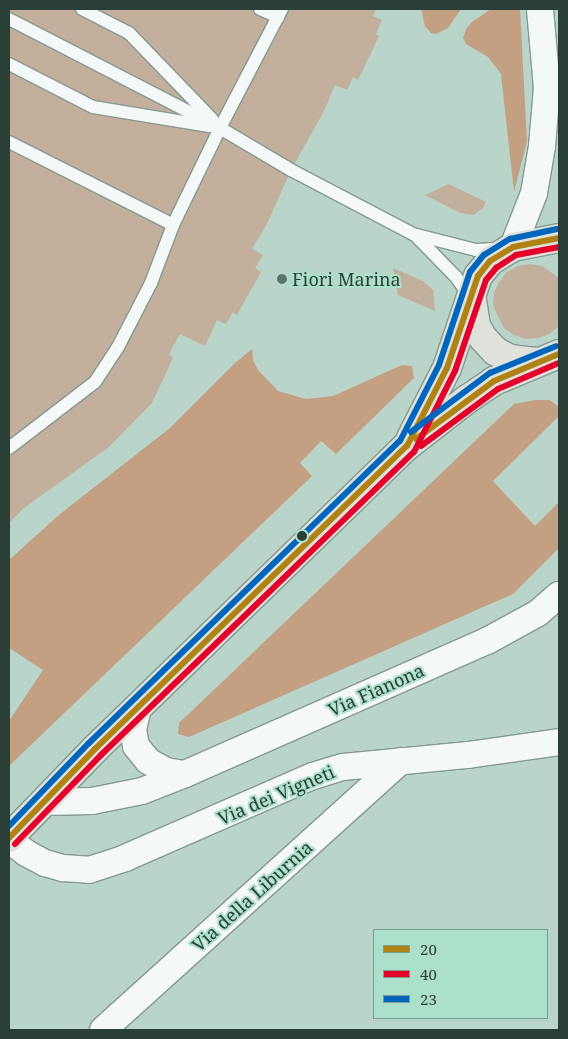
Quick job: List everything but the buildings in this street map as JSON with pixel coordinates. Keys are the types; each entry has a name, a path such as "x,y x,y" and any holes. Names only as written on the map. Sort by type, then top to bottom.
{"main road":[{"path":"407,446 447,368 472,300 478,276 490,261 512,246 559,238"},
{"path":"512,246 549,249 559,253"},
{"path":"472,300 476,326 483,338 495,351 510,359 552,361"},
{"path":"9,839 138,708 407,446 466,400 494,382 552,361"}],"street":[{"path":"512,246 534,193 542,146 547,88 540,9"},
{"name":"Via Fianona","path":"44,802 92,801 142,791 185,774 487,641 538,613 559,595"},
{"path":"138,708 133,730 136,746 148,761 166,771 185,774"},
{"name":"Via dei Vigneti","path":"9,839 26,853 45,862 63,868 89,870 125,858 186,833 313,776 343,767 509,750 559,742"},
{"name":"Via della Liburnia","path":"104,1030 401,761"}],"lane":[{"path":"82,9 129,33 220,128"},
{"path":"9,448 95,382 118,347 151,283 173,225 220,128 280,13 260,9"},
{"path":"9,19 220,128 291,170 413,234 476,250 512,246"},
{"path":"9,64 93,108 220,128"},
{"path":"9,142 173,225"},
{"path":"413,234 456,277 472,300"}],"shaded area":[{"path":"9,9 376,9 373,16 382,20 376,34 379,36 358,80 353,77 347,90 335,85 324,111 291,170 267,224 252,249 263,255 255,268 261,272 237,315 233,312 226,324 217,320 205,346 180,334 169,354 173,358 152,403 109,447 24,508 9,523"},
{"path":"421,9 461,9 448,28 436,34 431,33 425,26"},
{"path":"491,9 520,9 527,141 514,192 501,74 488,57 466,44 463,38 466,29 472,22"},
{"path":"449,184 486,202 483,208 474,215 460,213 425,195"},
{"path":"530,264 542,266 559,278 559,326 549,334 538,338 526,339 514,335 504,328 493,306 494,293 499,282 507,272 518,266"},
{"path":"393,268 423,281 433,290 435,311 398,295"},
{"path":"252,349 253,360 258,370 278,391 306,399 333,396 402,365 412,366 414,378 336,454 321,441 300,463 312,476 9,766 9,721 43,670 9,648 9,560 60,514 170,428 235,363"},
{"path":"535,400 550,400 559,407 559,416 493,481 535,526 559,502 559,548 513,594 189,737 178,734 179,723 514,404"}],"transit line":[{"name":"23","path":"9,826 89,743 400,441 439,365 470,272 484,255 510,239 557,229"},
{"name":"20","path":"9,838 95,749 407,446 447,368 478,276 490,261 513,247 559,238"},
{"name":"40","path":"15,844 101,755 414,452 455,371 486,280 496,268 516,255 559,247"},
{"name":"23","path":"411,432 490,373 556,346"},
{"name":"20","path":"416,439 494,381 559,354"},
{"name":"40","path":"421,446 498,389 559,363"}],"place":[{"name":"Fiori Marina","path":"282,279"}]}
